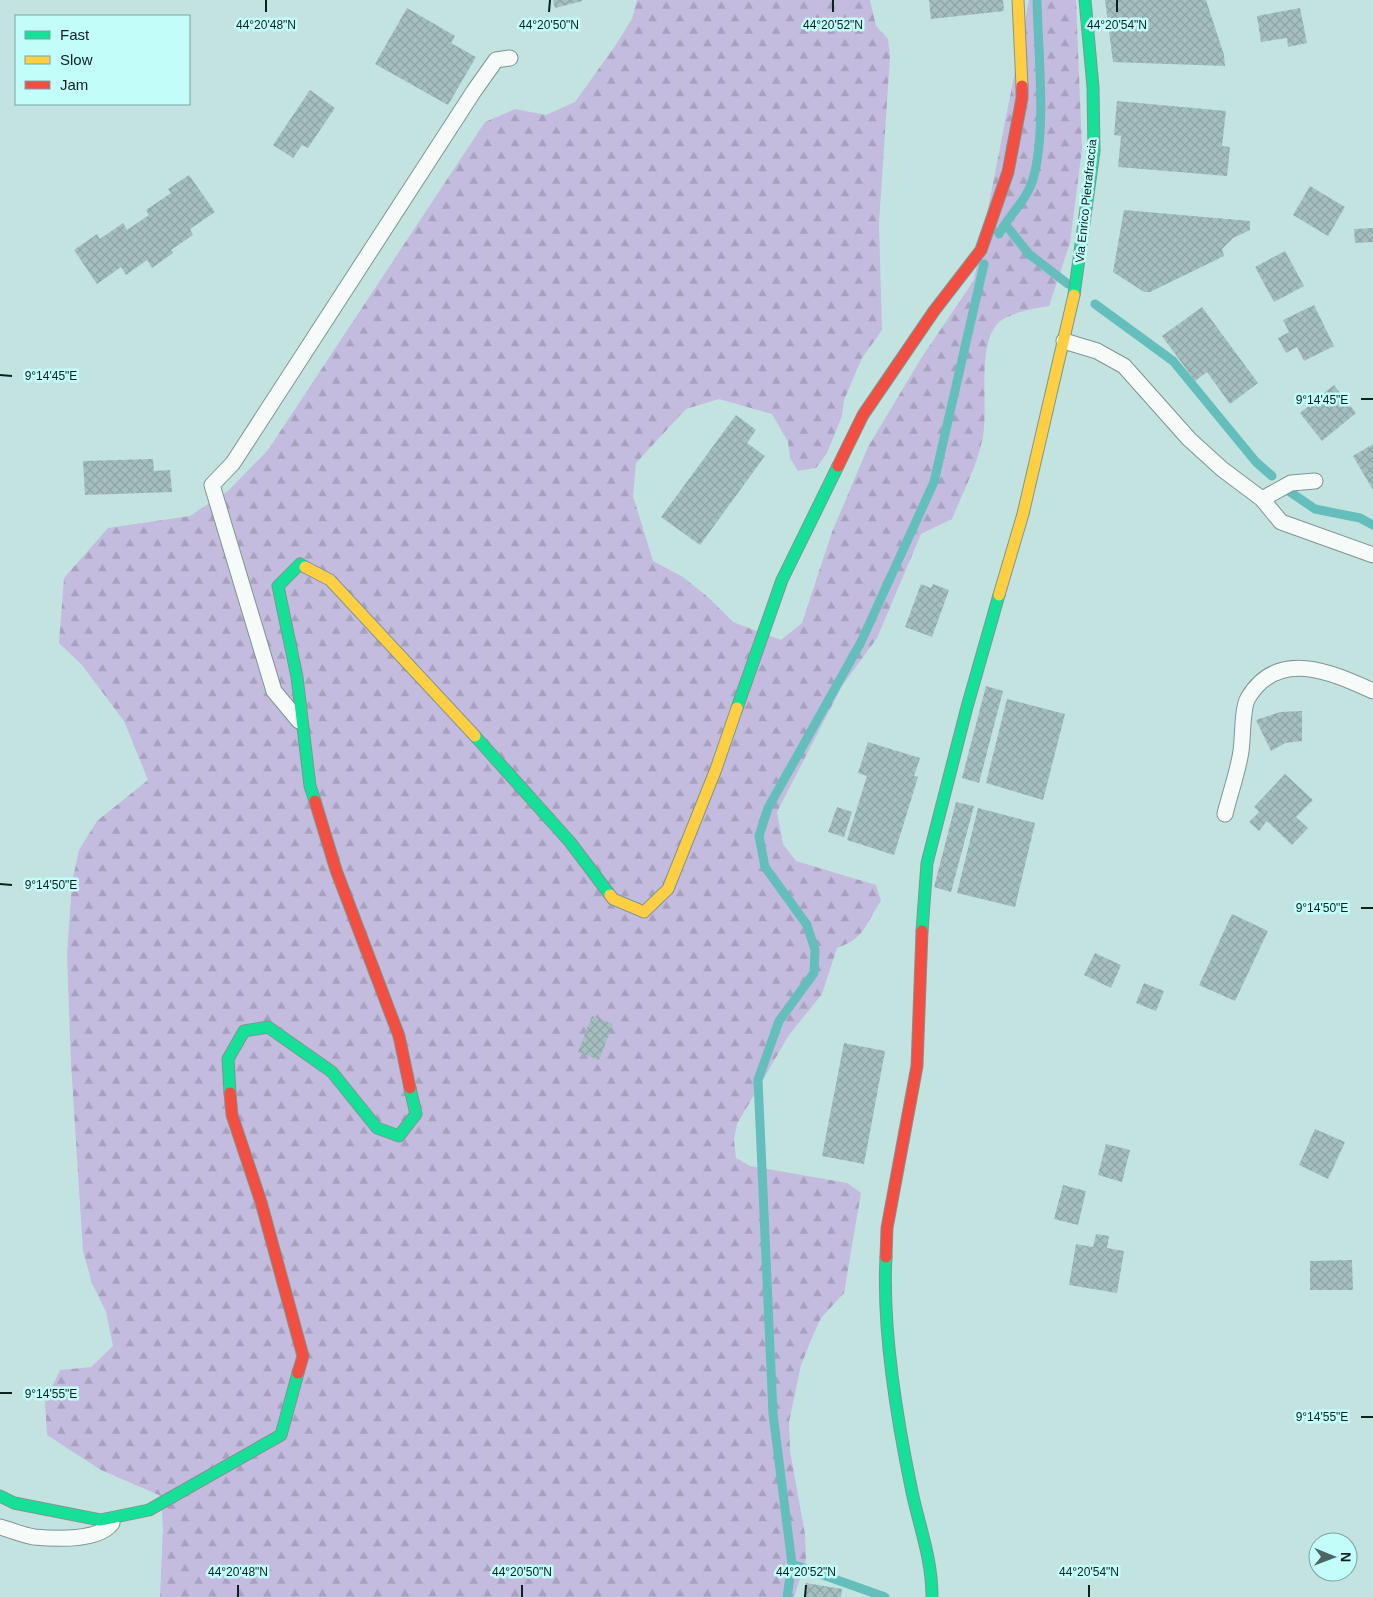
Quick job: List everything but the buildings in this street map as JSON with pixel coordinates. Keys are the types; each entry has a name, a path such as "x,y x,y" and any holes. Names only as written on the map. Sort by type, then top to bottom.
{"street":[{"path":"0,1496 14,1503 100,1520 149,1510 281,1435 303,1356 261,1202 232,1115 228,1059 244,1031 268,1028 332,1072 376,1128 399,1136 416,1114 399,1036 336,870 310,786 297,677 278,586 300,564 330,580 507,770 570,842 613,899 644,912 668,889 716,769 782,580 863,415 934,311 981,250 1008,172 1022,98 1018,0"},
{"name":"Via Enrico Pietrafraccia","path":"932,1597 932,1571 912,1492 891,1366 884,1289 887,1228 917,1066 923,895 927,863 967,707 1024,514 1064,341 1083,238 1094,151 1093,87 1085,0"}],"lane":[{"path":"303,726 274,691 212,485 233,463 474,91 496,60 510,58"},
{"path":"1064,341 1097,351 1124,366 1189,439 1262,499 1281,522 1373,555"},
{"path":"1262,499 1291,483 1315,481"},
{"path":"1225,814 1241,752 1247,699 1269,673 1297,667 1344,678 1373,692"},
{"path":"0,1527 33,1537 76,1538 106,1531 118,1516"}],"green space":[{"path":"637,0 870,0 876,26 888,39 890,57 879,223 882,330 862,358 844,400 842,416 827,453 816,468 798,471 790,458 788,442 772,414 719,399 686,409 636,463 633,496 653,561 683,577 709,598 733,622 781,640 802,623 832,532 868,447 920,360 974,280 1029,0 1076,0 1082,149 1070,243 1049,306 1013,314 1002,320 993,329 985,359 985,412 982,441 973,471 952,519 921,534 877,638 842,686 777,812 783,844 796,861 876,885 881,901 860,935 837,948 822,994 789,1035 737,1124 734,1140 736,1158 750,1166 847,1183 861,1193 844,1293 821,1318 814,1333 801,1365 789,1422 790,1451 805,1534 806,1560 794,1597 160,1597 163,1528 161,1496 101,1470 47,1435 45,1402 60,1370 91,1367 113,1346 106,1312 92,1283 83,1251 71,1064 67,954 72,883 79,850 97,821 148,780 124,721 82,665 59,643 64,578 108,528 190,516 228,491 268,450 485,122 515,109 546,115 575,102 632,19"}],"waterway":[{"path":"999,234 1027,194 1033,179 1037,159 1041,115 1037,0"},
{"path":"1005,224 1029,254 1068,284"},
{"path":"787,1597 792,1564 773,1414 758,1080 779,1021 814,973 815,950 807,925 765,867 759,836 768,808 861,642 934,482 984,264"},
{"path":"1095,304 1173,361 1256,462 1272,476"},
{"path":"1290,492 1315,509 1360,518 1373,525"},
{"path":"792,1564 885,1597"}],"traffic: fast":[{"path":"1074,295 1094,151 1093,87 1085,0"},
{"path":"737,708 782,580 838,466"},
{"path":"305,567 300,564 278,586 297,677 310,786 315,801"},
{"path":"922,931 927,863 967,707 999,595"},
{"path":"475,736 570,842 610,895"},
{"path":"230,1093 228,1059 244,1031 268,1027 332,1072 377,1128 399,1136 416,1114 410,1088"},
{"path":"886,1257 886,1315 896,1406 906,1464 928,1557 932,1597"},
{"path":"0,1496 14,1503 100,1520 149,1510 281,1435 298,1373"}],"traffic: slow":[{"path":"1018,0 1022,86"},
{"path":"999,595 1023,514 1074,295"},
{"path":"305,567 330,580 475,736"},
{"path":"610,895 613,899 644,912 668,889 716,769 737,708"}],"traffic: jam":[{"path":"838,466 863,415 934,311 981,250 1008,172 1022,98 1022,86"},
{"path":"315,801 336,870 399,1036 410,1088"},
{"path":"886,1257 887,1228 917,1066 922,931"},
{"path":"230,1093 232,1115 261,1202 303,1356 298,1373"}]}
